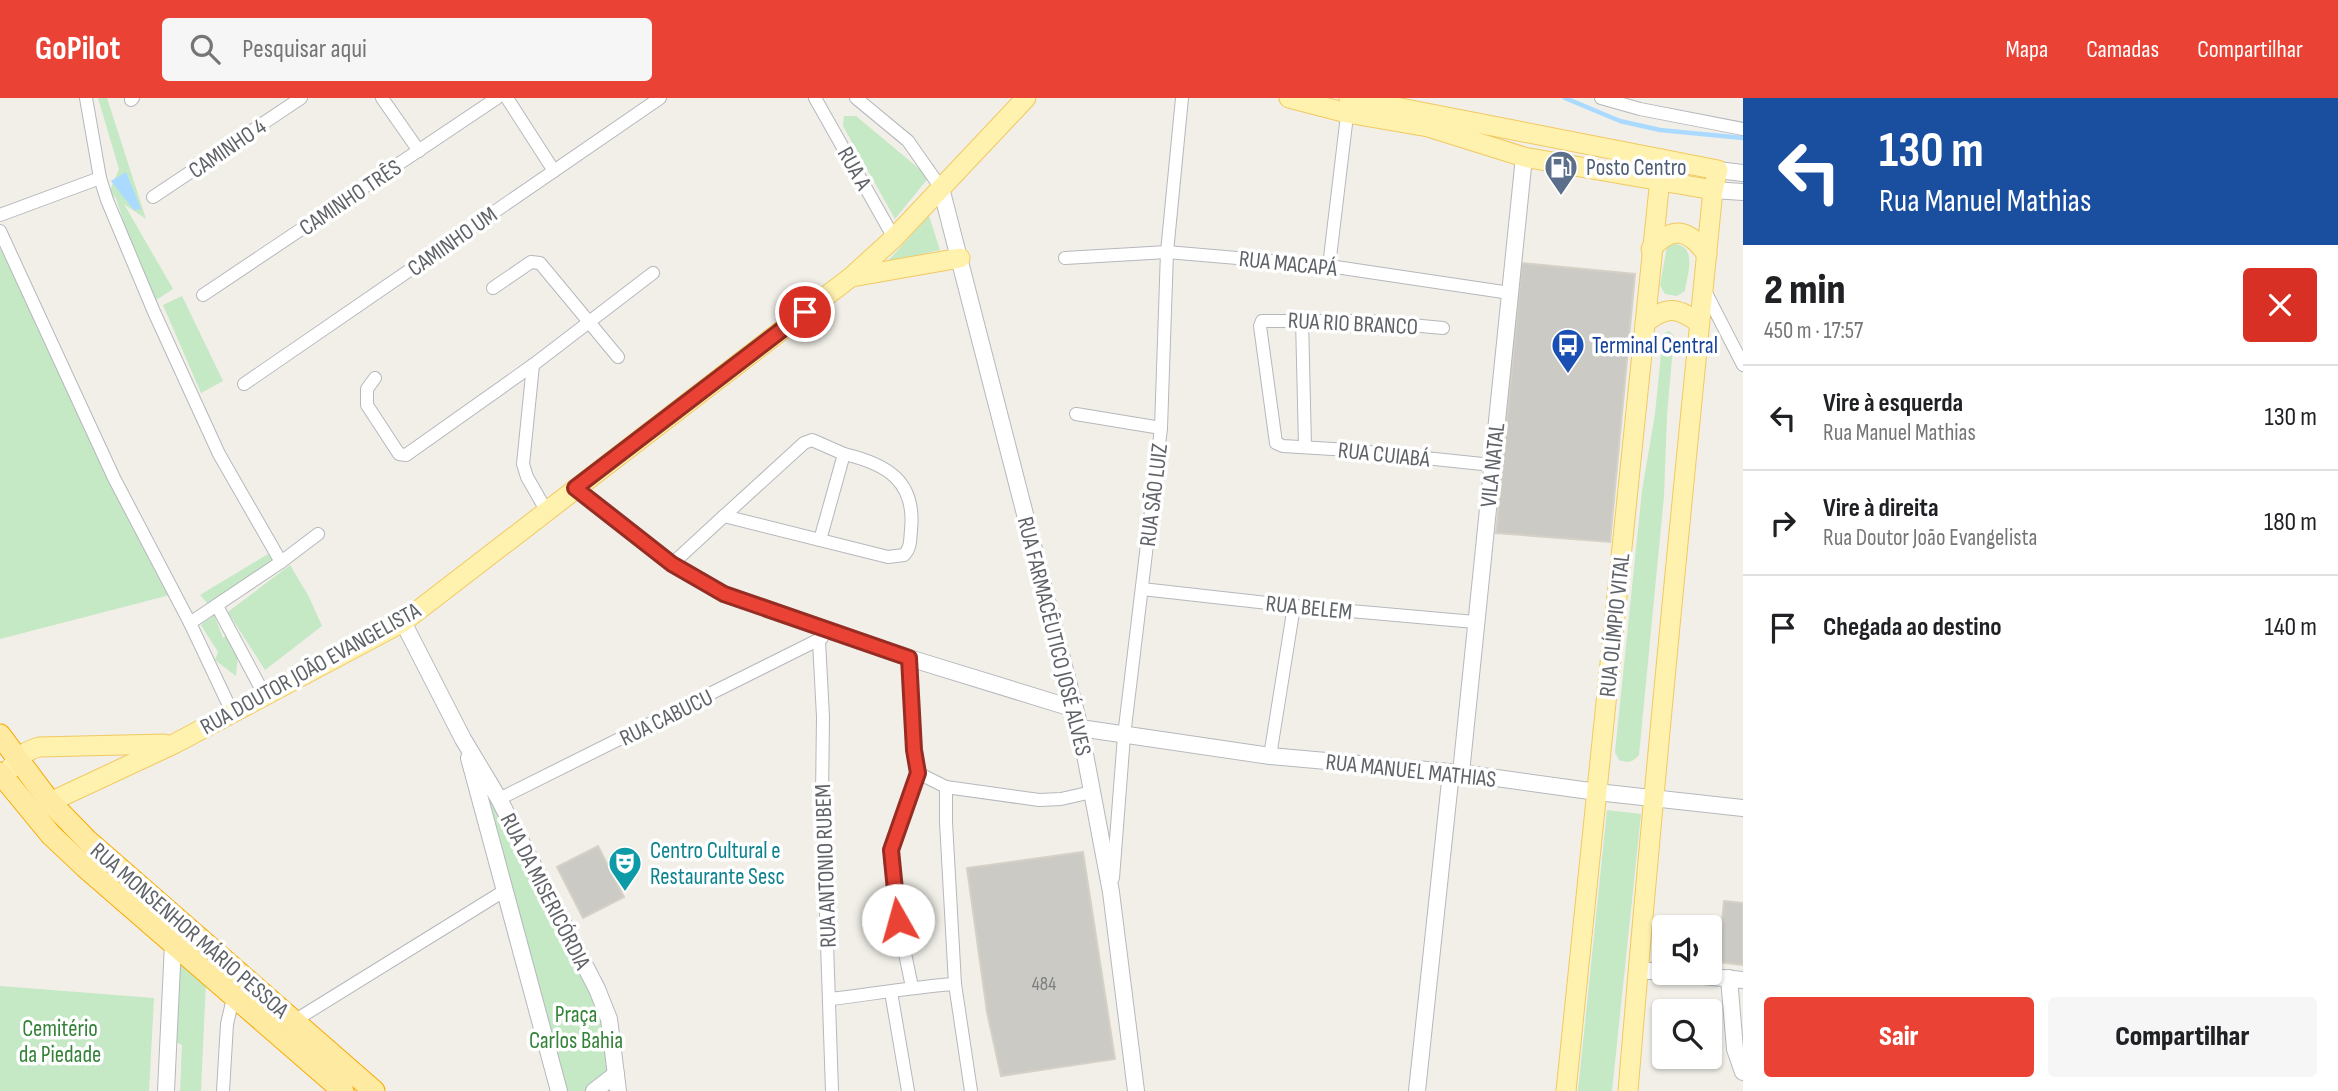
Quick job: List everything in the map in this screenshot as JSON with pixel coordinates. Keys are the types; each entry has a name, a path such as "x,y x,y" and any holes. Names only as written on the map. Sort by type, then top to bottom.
{"highway":[{"name":"RUA MONSENHOR MÁRIO PESSOA","path":"0,735 42,808 51,835 343,1091"},
{"name":"RUA MONSENHOR MÁRIO PESSOA","path":"2,776 112,864 374,1091"}],"main road":[{"name":"RUA DOUTOR JOÃO EVANGELISTA","path":"42,808 174,744 403,622 851,277 894,238 1026,98"},
{"path":"1289,98 1349,103 1718,170 1713,190 1698,322 1628,1091"},
{"path":"1349,103 1524,157 1713,190"},
{"name":"RUA OLÍMPIO VITAL","path":"1566,1091 1662,159"},
{"path":"1651,249 1662,238 1679,233 1698,241 1707,254"},
{"path":"851,277 960,258"},
{"path":"1645,323 1658,312 1670,310 1682,311 1698,322"},
{"path":"2,776 27,750 39,747 174,744"}],"street":[{"path":"86,98 100,178 154,312 219,454 281,562"},
{"name":"CAMINHO 4","path":"153,197 301,98"},
{"path":"382,98 419,151"},
{"name":"CAMINHO UM","path":"244,384 660,98"},
{"name":"RUA A","path":"815,98 894,238"},
{"name":"RUA A","path":"856,98 908,141 941,188"},
{"name":"RUA SÃO LUIZ","path":"1111,892 1124,736 1161,428 1167,251 1182,98"},
{"path":"1601,98 1640,109 1743,129"},
{"path":"497,99 554,171"},
{"name":"CAMINHO TRÊS","path":"202,296 497,99"},
{"path":"1329,266 1349,103"},
{"name":"VILA NATAL","path":"1417,1091 1475,622 1524,157"},
{"path":"1718,170 1743,173"},
{"path":"0,215 100,178"},
{"name":"RUA FARMACÊUTICO JOSÉ ALVES","path":"941,188 1080,728 1111,892 1136,1091"},
{"path":"1713,190 1743,192"},
{"path":"0,232 114,478 190,623 232,712"},
{"name":"RUA MACAPÁ","path":"1065,258 1167,251 1329,266 1510,293"},
{"path":"493,288 531,262 540,262 618,357"},
{"path":"375,378 367,389 368,405 400,453 405,455 533,365 653,272"},
{"path":"1703,287 1743,365"},
{"path":"1302,319 1304,446"},
{"name":"RUA RIO BRANCO","path":"1276,443 1260,326 1262,321 1367,321 1443,328"},
{"path":"533,365 523,464 527,478 546,510"},
{"path":"1076,414 1161,428"},
{"path":"672,564 724,516 806,441 812,440 874,463 896,477 904,486 912,509 910,546 904,555 895,558 724,516"},
{"name":"RUA CUIABÁ","path":"1276,443 1492,465"},
{"path":"820,540 844,454"},
{"path":"575,488 672,564 724,594 825,636 909,658 1075,709"},
{"path":"190,623 318,534"},
{"name":"RUA BELEM","path":"1142,589 1475,622"},
{"path":"217,606 264,694"},
{"path":"1270,756 1294,606"},
{"name":"RUA DA MISERICÓRDIA","path":"403,622 463,739 499,799 597,989 609,1019 618,1091"},
{"name":"RUA CABUCU","path":"499,799 825,636"},
{"name":"RUA ANTONIO RUBEM","path":"825,636 822,796 831,999 832,1091"},
{"path":"909,658 914,750 918,773 899,822 890,859 898,920 912,987"},
{"name":"RUA MANUEL MATHIAS","path":"1080,728 1270,756 1456,773 1743,808"},
{"name":"RUA DA MISERICÓRDIA","path":"463,739 559,1091"},
{"path":"918,773 946,787 1039,800 1061,799 1093,792"},
{"path":"946,787 955,984 971,1091"},
{"path":"295,1021 504,891"},
{"path":"166,1091 173,944"},
{"path":"1638,970 1652,971"},
{"path":"1736,979 1734,1049 1743,1072"},
{"path":"831,999 912,987 955,984"},
{"path":"891,992 908,1091"},
{"path":"223,1091 227,1024 234,994"},
{"path":"594,1091 616,1074"}],"green space":[{"path":"98,98 107,98 146,219 124,204 173,289 150,304 116,198 109,193 119,169"},
{"path":"844,116 856,116 929,177 895,219 843,126"},
{"path":"929,216 940,250 887,262"},
{"path":"1675,244 1687,250 1689,256 1685,291 1677,296 1665,294 1660,285 1667,247"},
{"path":"0,248 170,595 0,639"},
{"path":"182,296 223,381 201,393 163,305"},
{"path":"1669,331 1674,336 1664,496 1639,755 1632,761 1625,762 1619,760 1615,752 1642,491 1655,414 1663,334"},
{"path":"268,554 276,563 210,606 200,595"},
{"path":"290,565 322,626 265,670 228,612"},
{"path":"214,615 223,638 226,635 238,654 236,676 215,660 218,652 201,625"},
{"name":"Praça Carlos Bahia","path":"463,739 597,989 618,1091 559,1091"},
{"path":"1607,810 1641,814 1612,1091 1578,1091"},
{"path":"177,960 206,981 201,1091 180,1091 182,1045 174,1041"},
{"name":"Cemitério da Piedade","path":"0,986 154,998 149,1091 0,1091"}],"water":[{"path":"126,172 141,209 134,210 111,181"}],"building":[{"name":"Terminal Central","path":"1522,263 1635,274 1610,542 1496,533"},
{"path":"598,846 624,897 583,918 557,867"},
{"path":"1083,852 1115,1059 1001,1076 987,1012 967,868"},
{"path":"1724,901 1743,903 1743,965 1722,962"}],"waterway":[{"path":"1565,98 1620,121 1660,130 1743,138"}],"place":[{"name":"Posto Centro","path":"1561,197"},
{"name":"Terminal Central","path":"1568,375"},
{"name":"Centro Cultural e Restaurante Sesc","path":"625,893"}],"route":[{"path":"805,312 575,488 672,564 724,594 909,658 914,750 918,773 891,850 898,920"}]}
